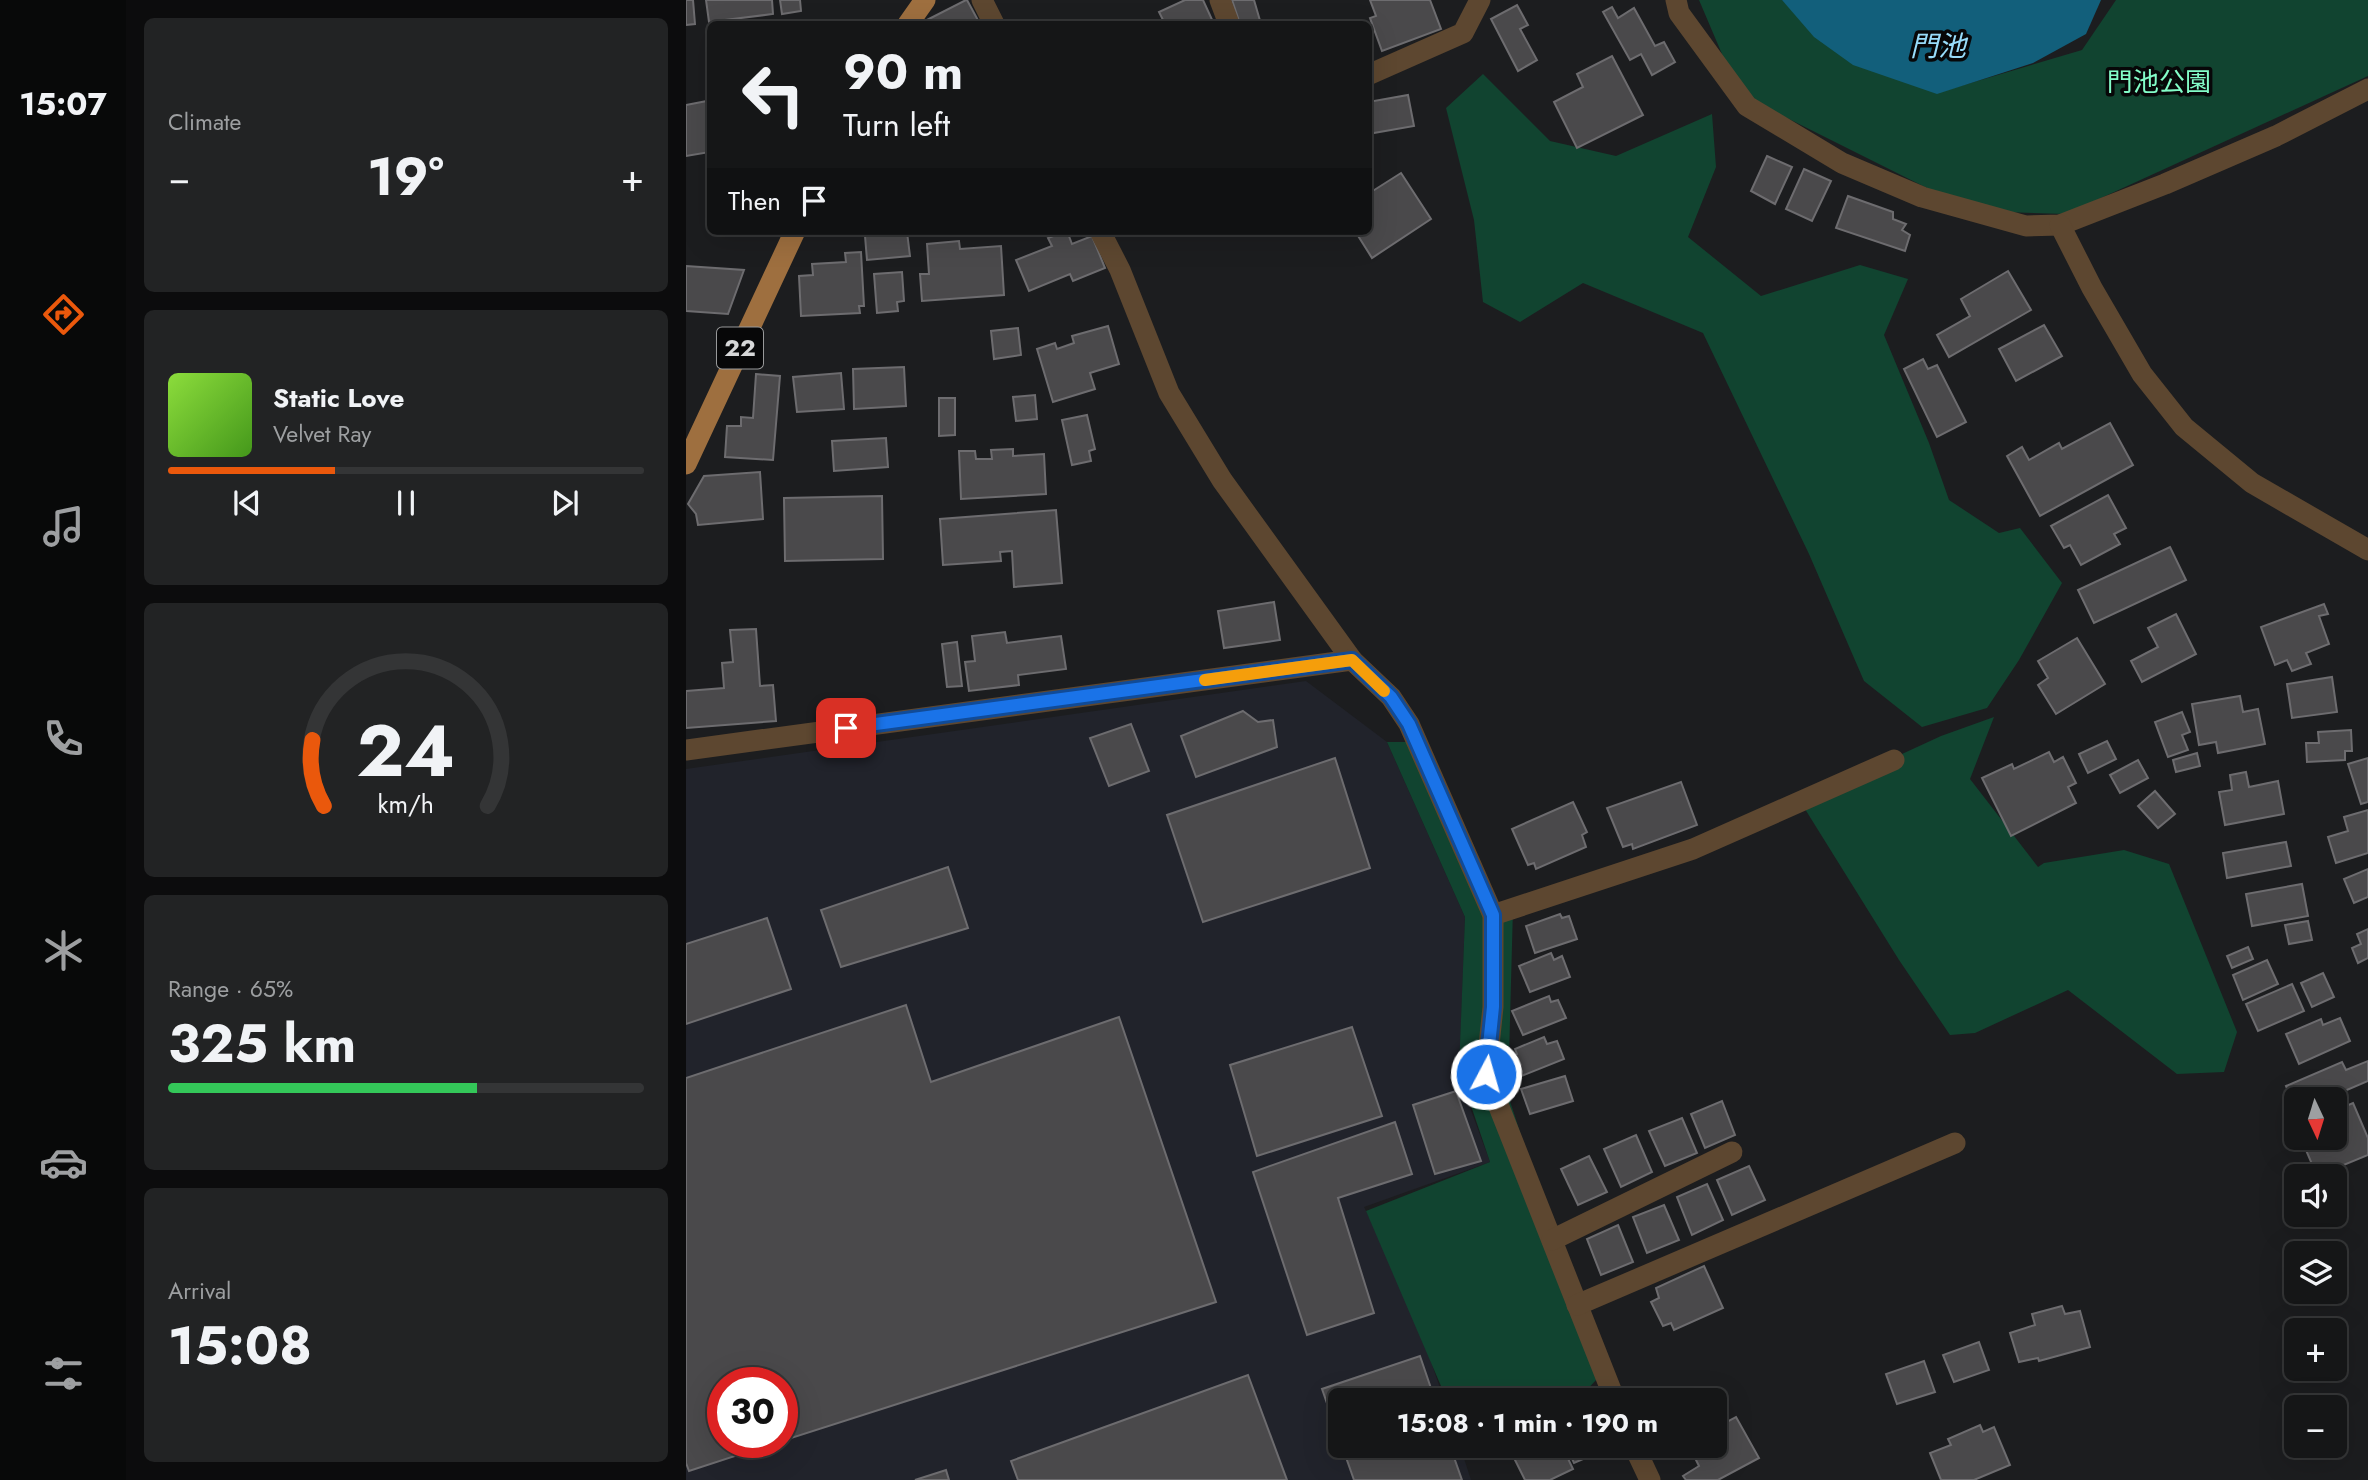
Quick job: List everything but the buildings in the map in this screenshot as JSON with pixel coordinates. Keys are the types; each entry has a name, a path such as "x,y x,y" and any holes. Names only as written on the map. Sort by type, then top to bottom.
{"main road":[{"path":"910,21 925,0"},
{"name":"22","path":"686,464 793,235"}],"street":[{"path":"982,0 993,21"},
{"path":"1220,0 1228,21"},
{"path":"1372,73 1463,33 1480,0"},
{"path":"1676,0 1679,13 1747,106 1842,163 1922,197 2026,226 2060,226 2276,136 2368,89"},
{"path":"2060,226 2092,288 2142,373 2184,427 2252,483 2368,550"},
{"path":"1102,235 1120,270 1169,393 1222,480 1352,660 1391,697 1409,724 1493,915 1493,1007 1486,1074 1610,1388"},
{"path":"686,750 1352,660"},
{"path":"1493,915 1693,849 1894,760"},
{"path":"1577,1305 1955,1143"},
{"path":"1552,1240 1732,1152"},
{"path":"1640,1458 1650,1480"}],"shaded area":[{"path":"1306,681 1387,742 1465,917 1459,1078 1490,1162 1364,1207 1407,1291 1440,1388 1328,1388 1328,1458 1464,1458 1471,1480 686,1480 686,769"}],"green space":[{"name":"門池公園","path":"1699,0 1782,0 1937,93 2082,50 2116,0 2368,0 2368,76 2066,214 1973,211 1739,94"},
{"path":"1483,74 1550,141 1616,156 1712,114 1716,167 1688,237 1761,296 1860,265 1908,279 1884,335 1929,443 1949,500 1999,533 2020,528 2062,583 2019,660 1987,708 1922,727 1864,681 1809,554 1703,333 1583,283 1520,322 1483,302 1474,220 1446,108"},
{"path":"1994,717 1970,779 2038,867 2044,863 2124,850 2169,864 2237,1032 2224,1072 2177,1074 2068,990 1975,1033 1950,1035 1899,960 1800,801 1941,736"},
{"path":"1387,742 1416,742 1493,915 1513,908 1508,1095 1599,1377 1588,1388 1442,1388 1366,1211 1490,1162 1459,1070 1465,917"}],"water":[{"name":"門池","path":"1782,0 2101,0 2086,34 2033,63 1937,94 1853,65 1814,37"}],"slow traffic":[{"path":"1205,680 1352,660 1384,691"}],"route":[{"path":"846,728 1352,660 1391,697 1409,724 1493,915 1493,1007 1486,1074"}]}
